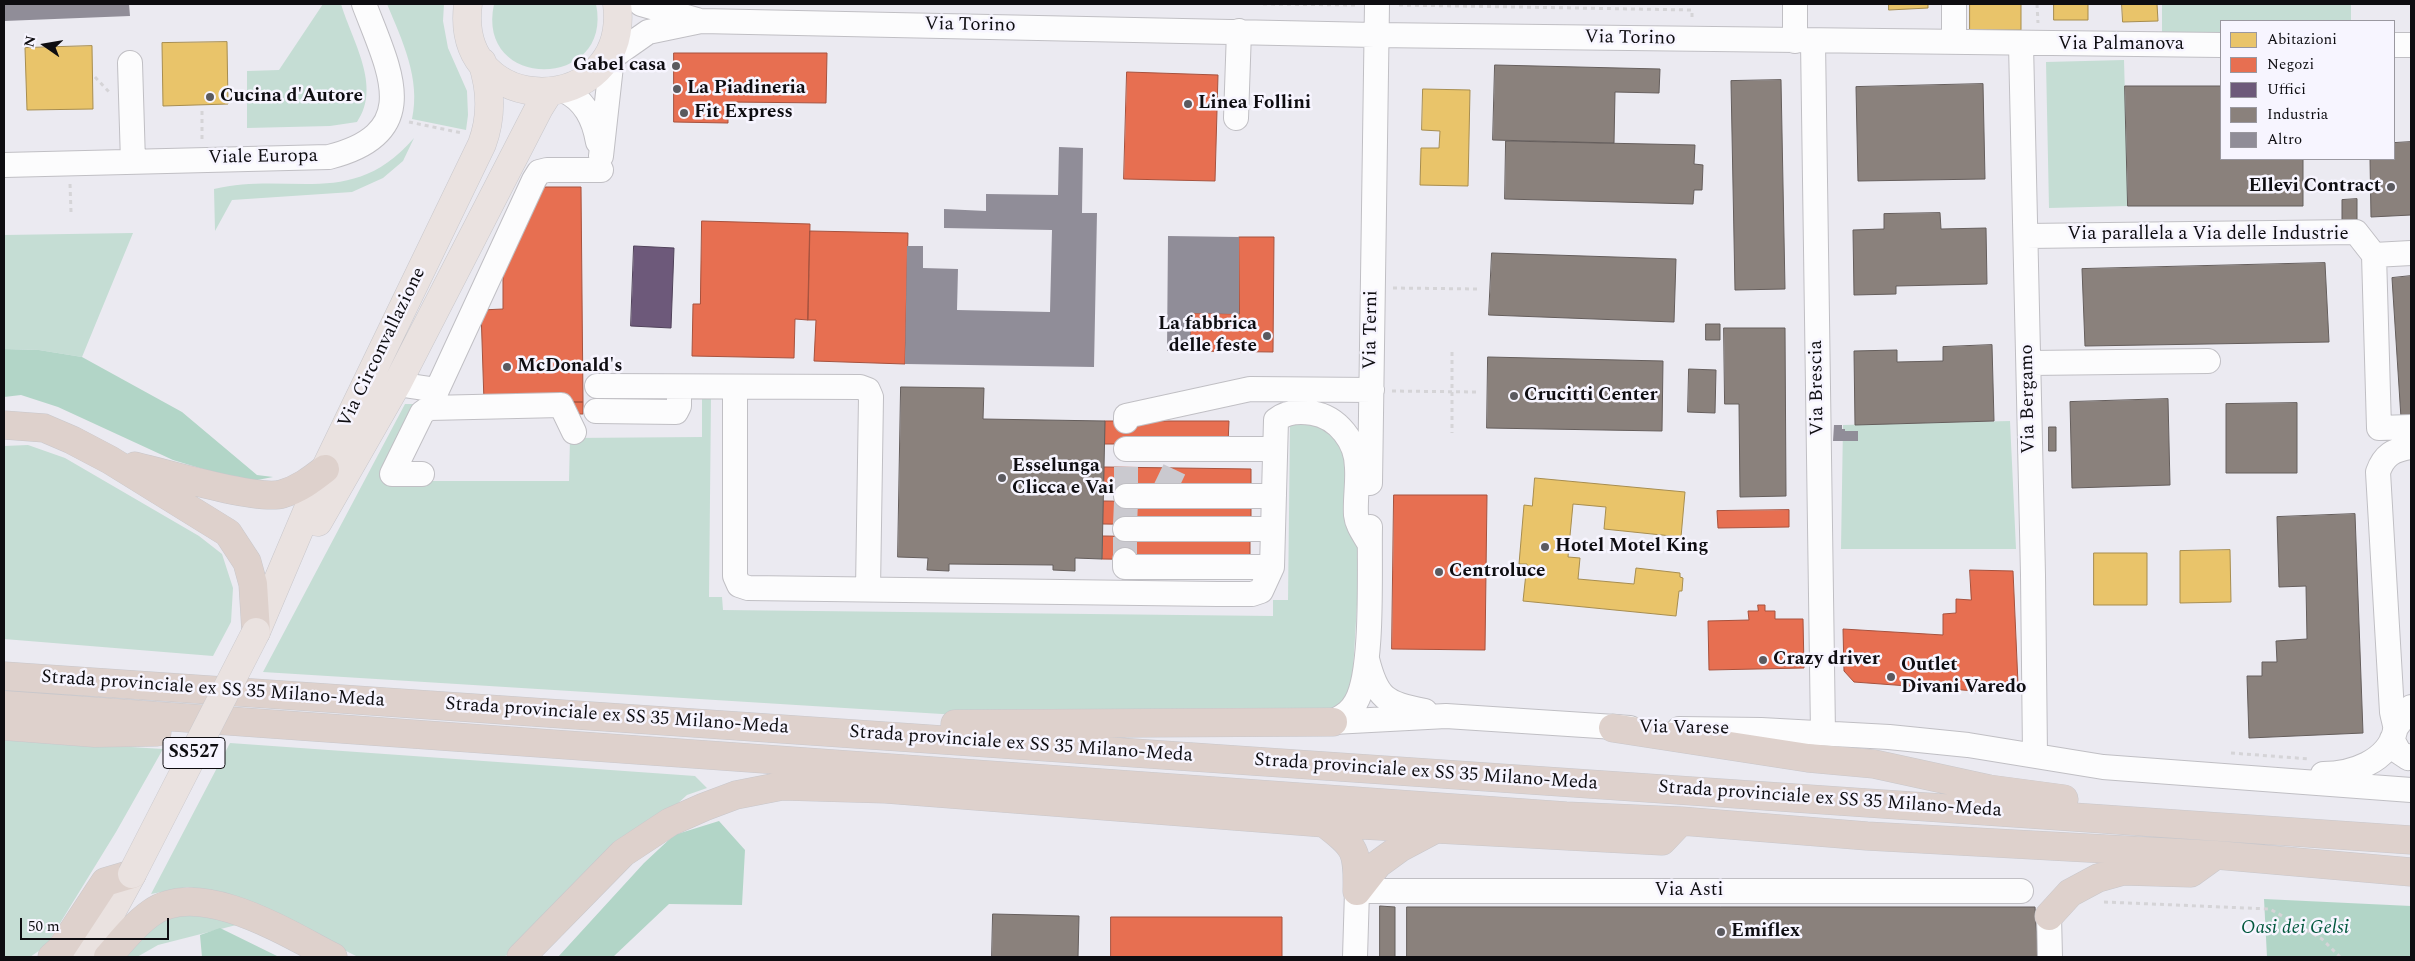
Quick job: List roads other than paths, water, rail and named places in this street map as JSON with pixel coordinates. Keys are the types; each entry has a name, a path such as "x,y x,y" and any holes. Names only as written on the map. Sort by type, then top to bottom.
{"highway":[{"path":"4,425 44,428 110,460 228,533 246,562 253,584 256,632"},
{"path":"110,460 238,491 280,495 334,474"},
{"path":"4,656 207,675 335,698"},
{"name":"Strada provinciale ex SS 35 Milano-Meda","path":"4,676 1854,803 2276,830"},
{"path":"497,709 650,703 955,724 1333,722"},
{"name":"Strada provinciale ex SS 35 Milano-Meda","path":"4,706 1467,809 1681,821 1867,836 2216,855"},
{"path":"4,726 95,734 328,729"},
{"path":"1613,728 1808,758 1874,764 1989,789 2276,830 2411,840"},
{"path":"520,957 623,853 670,822 736,795 782,786 886,789 1324,823 1662,841 1681,821"},
{"path":"1324,823 1347,841 1358,859 1357,891"},
{"path":"1357,891 1378,864 1400,848 1434,830"},
{"path":"2049,916 2070,893 2098,878 2123,871 2191,874 2216,855 2411,872"},
{"path":"52,957 61,949 105,882 132,874"},
{"path":"108,957 130,932 152,912 171,905 189,902 222,907 266,923 333,957"}],"main road":[{"path":"468,4 469,34 482,62 493,74 509,85 524,91 556,91 585,80 609,54 618,21 616,4"},
{"name":"Via Circonvallazione","path":"87,957 132,874 256,632 334,474 482,144 489,107 488,89 482,62"},
{"name":"Via Circonvallazione","path":"334,474 397,384 539,108 556,91"}],"street":[{"name":"Viale Europa","path":"4,165 329,157 352,151 372,140 388,118 393,93 387,65 364,4"},
{"name":"Via Torino","path":"640,4 701,21"},
{"name":"Via Terni","path":"1367,655 1372,396 1375,35 1377,4"},
{"name":"Via Brescia","path":"1795,4 1804,41 1823,733"},
{"path":"1954,4 1954,41"},
{"name":"Via Torino","path":"609,54 648,32 701,21 1375,35 1693,40 1954,41 2021,44"},
{"path":"1236,118 1239,31"},
{"name":"Via Palmanova","path":"2021,44 2220,45"},
{"name":"Via Bergamo","path":"2021,44 2029,363 2035,755"},
{"path":"2395,45 2411,45"},
{"path":"556,91 577,98 592,117 601,156 609,54"},
{"path":"130,63 133,162"},
{"path":"397,384 437,390 539,172 547,170 601,170"},
{"name":"Via parallela a Via delle Industrie","path":"2026,236 2356,232 2374,255 2411,253"},
{"path":"2374,255 2379,428 2411,427"},
{"path":"2029,363 2208,361"},
{"path":"597,386 860,387 868,390 871,397 868,589"},
{"path":"596,411 676,412 679,406 679,386"},
{"path":"735,387 735,576 739,585 748,588 1252,594 1261,591 1272,567 1276,420 1299,403 1372,396"},
{"path":"1126,421 1126,416 1250,389 1372,396"},
{"path":"422,474 392,474 422,413 429,408 561,405 574,432"},
{"path":"1283,414 1306,412 1321,414 1340,425 1352,444 1358,465 1356,515 1369,543"},
{"path":"2411,447 2394,451 2383,459 2378,472 2394,734 2399,752 2408,758 2411,756"},
{"path":"1126,454 1275,455"},
{"path":"1175,468 1178,461 1275,455"},
{"path":"1125,526 1164,493 1274,496"},
{"path":"1125,526 1272,567"},
{"path":"1125,526 1273,529"},
{"path":"1367,655 1373,682 1384,698 1405,707 1446,716"},
{"path":"1333,722 1348,714 1357,701 1363,683 1367,655"},
{"path":"2210,774 2250,768 2326,774 2355,769 2382,756 2411,707"},
{"name":"Via Varese","path":"1333,722 1446,716 1613,728 1823,733 1968,745 2103,767 2210,774"},
{"path":"2210,774 2411,790"},
{"path":"1355,957 1357,891"},
{"name":"Via Asti","path":"1357,891 2021,891"},
{"path":"2049,916 2050,957"}],"tunnel":[{"path":"1126,467 1126,491"},
{"path":"1164,491 1175,468"},
{"path":"1125,525 1126,502"},
{"path":"1125,537 1125,560"}],"place":[{"name":"Gabel casa","path":"676,66"},
{"name":"La Piadineria","path":"677,89"},
{"name":"Cucina d'Autore","path":"210,97"},
{"name":"Linea Follini","path":"1188,104"},
{"name":"Fit Express","path":"684,113"},
{"name":"Ellevi Contract","path":"2391,187"},
{"name":"La fabbrica delle feste","path":"1267,336"},
{"name":"McDonald's","path":"507,367"},
{"name":"Crucitti Center","path":"1514,396"},
{"name":"Esselunga Clicca e Vai","path":"1002,478"},
{"name":"Hotel Motel King","path":"1545,547"},
{"name":"Centroluce","path":"1439,572"},
{"name":"Crazy driver","path":"1763,660"},
{"name":"Outlet Divani Varedo","path":"1891,677"},
{"name":"Emiflex","path":"1721,932"}],"park label":[{"name":"Oasi dei Gelsi","path":"2295,929"}]}
